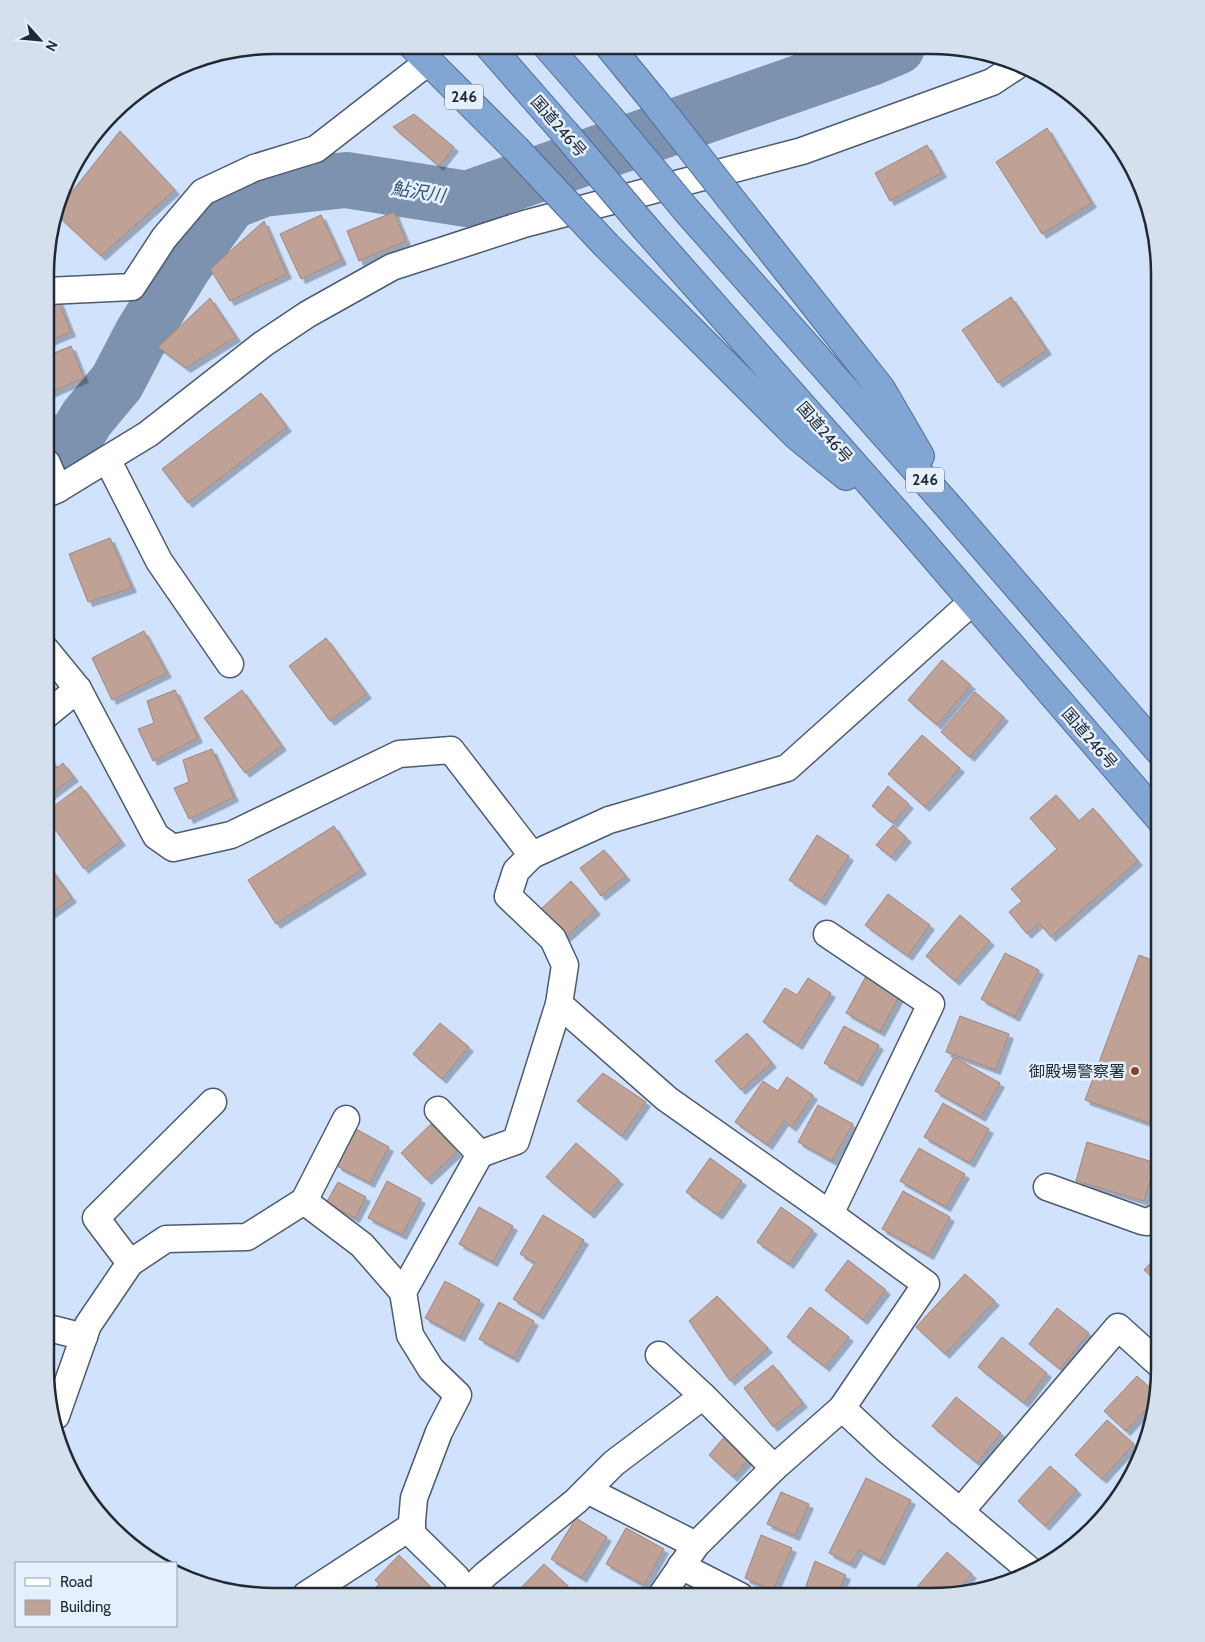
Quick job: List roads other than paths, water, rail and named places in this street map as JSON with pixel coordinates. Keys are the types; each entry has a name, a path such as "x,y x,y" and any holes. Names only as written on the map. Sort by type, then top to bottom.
{"highway":[{"name":"246","path":"420,54 516,149 606,245 797,436 914,533"},
{"name":"国道246号","path":"496,54 565,132 646,229 914,533 1151,809"},
{"name":"246","path":"554,54 687,211 948,506 1151,742"},
{"name":"246","path":"616,54 882,389 948,506"}],"street":[{"path":"54,291 132,287 164,238 203,192 254,168 316,149 420,54"},
{"path":"54,479 107,459 148,434 263,344 308,314 392,267 524,224 802,151 992,82 1012,69"},
{"path":"107,459 159,560 230,664"},
{"path":"404,1292 480,1154 516,1141 559,1004 565,965 553,939 508,896 516,871 532,855 609,820 788,768 972,602"},
{"path":"54,660 78,689 156,836 173,848 232,835 399,754 451,750 532,855"},
{"path":"54,708 78,689"},
{"path":"827,934 931,1004 830,1214"},
{"path":"559,1004 667,1099 926,1284 842,1408 774,1468 696,1546 666,1588"},
{"path":"130,1263 96,1218 213,1102"},
{"path":"438,1110 480,1154"},
{"path":"58,1411 88,1325 130,1263 166,1239 247,1237 304,1201 346,1119"},
{"path":"1047,1186 1142,1221 1151,1220"},
{"path":"304,1201 362,1245 404,1292 410,1335 431,1369 458,1395 439,1432 414,1498 411,1533 456,1577 462,1588"},
{"path":"960,1512 1118,1327 1151,1356"},
{"path":"54,1329 84,1337"},
{"path":"658,1355 703,1396 774,1468"},
{"path":"473,1588 486,1574 587,1490 614,1463 703,1396"},
{"path":"842,1408 886,1449 1026,1568"},
{"path":"587,1490 696,1546"},
{"path":"317,1588 412,1526"},
{"path":"681,1566 724,1588"}],"waterway":[{"name":"鮎沢川","path":"54,447 76,436 87,418 117,382 142,334 184,266 230,202 263,189 346,180 467,199 880,54"}],"place":[{"name":"御殿場警察署","path":"1135,1071"}]}
